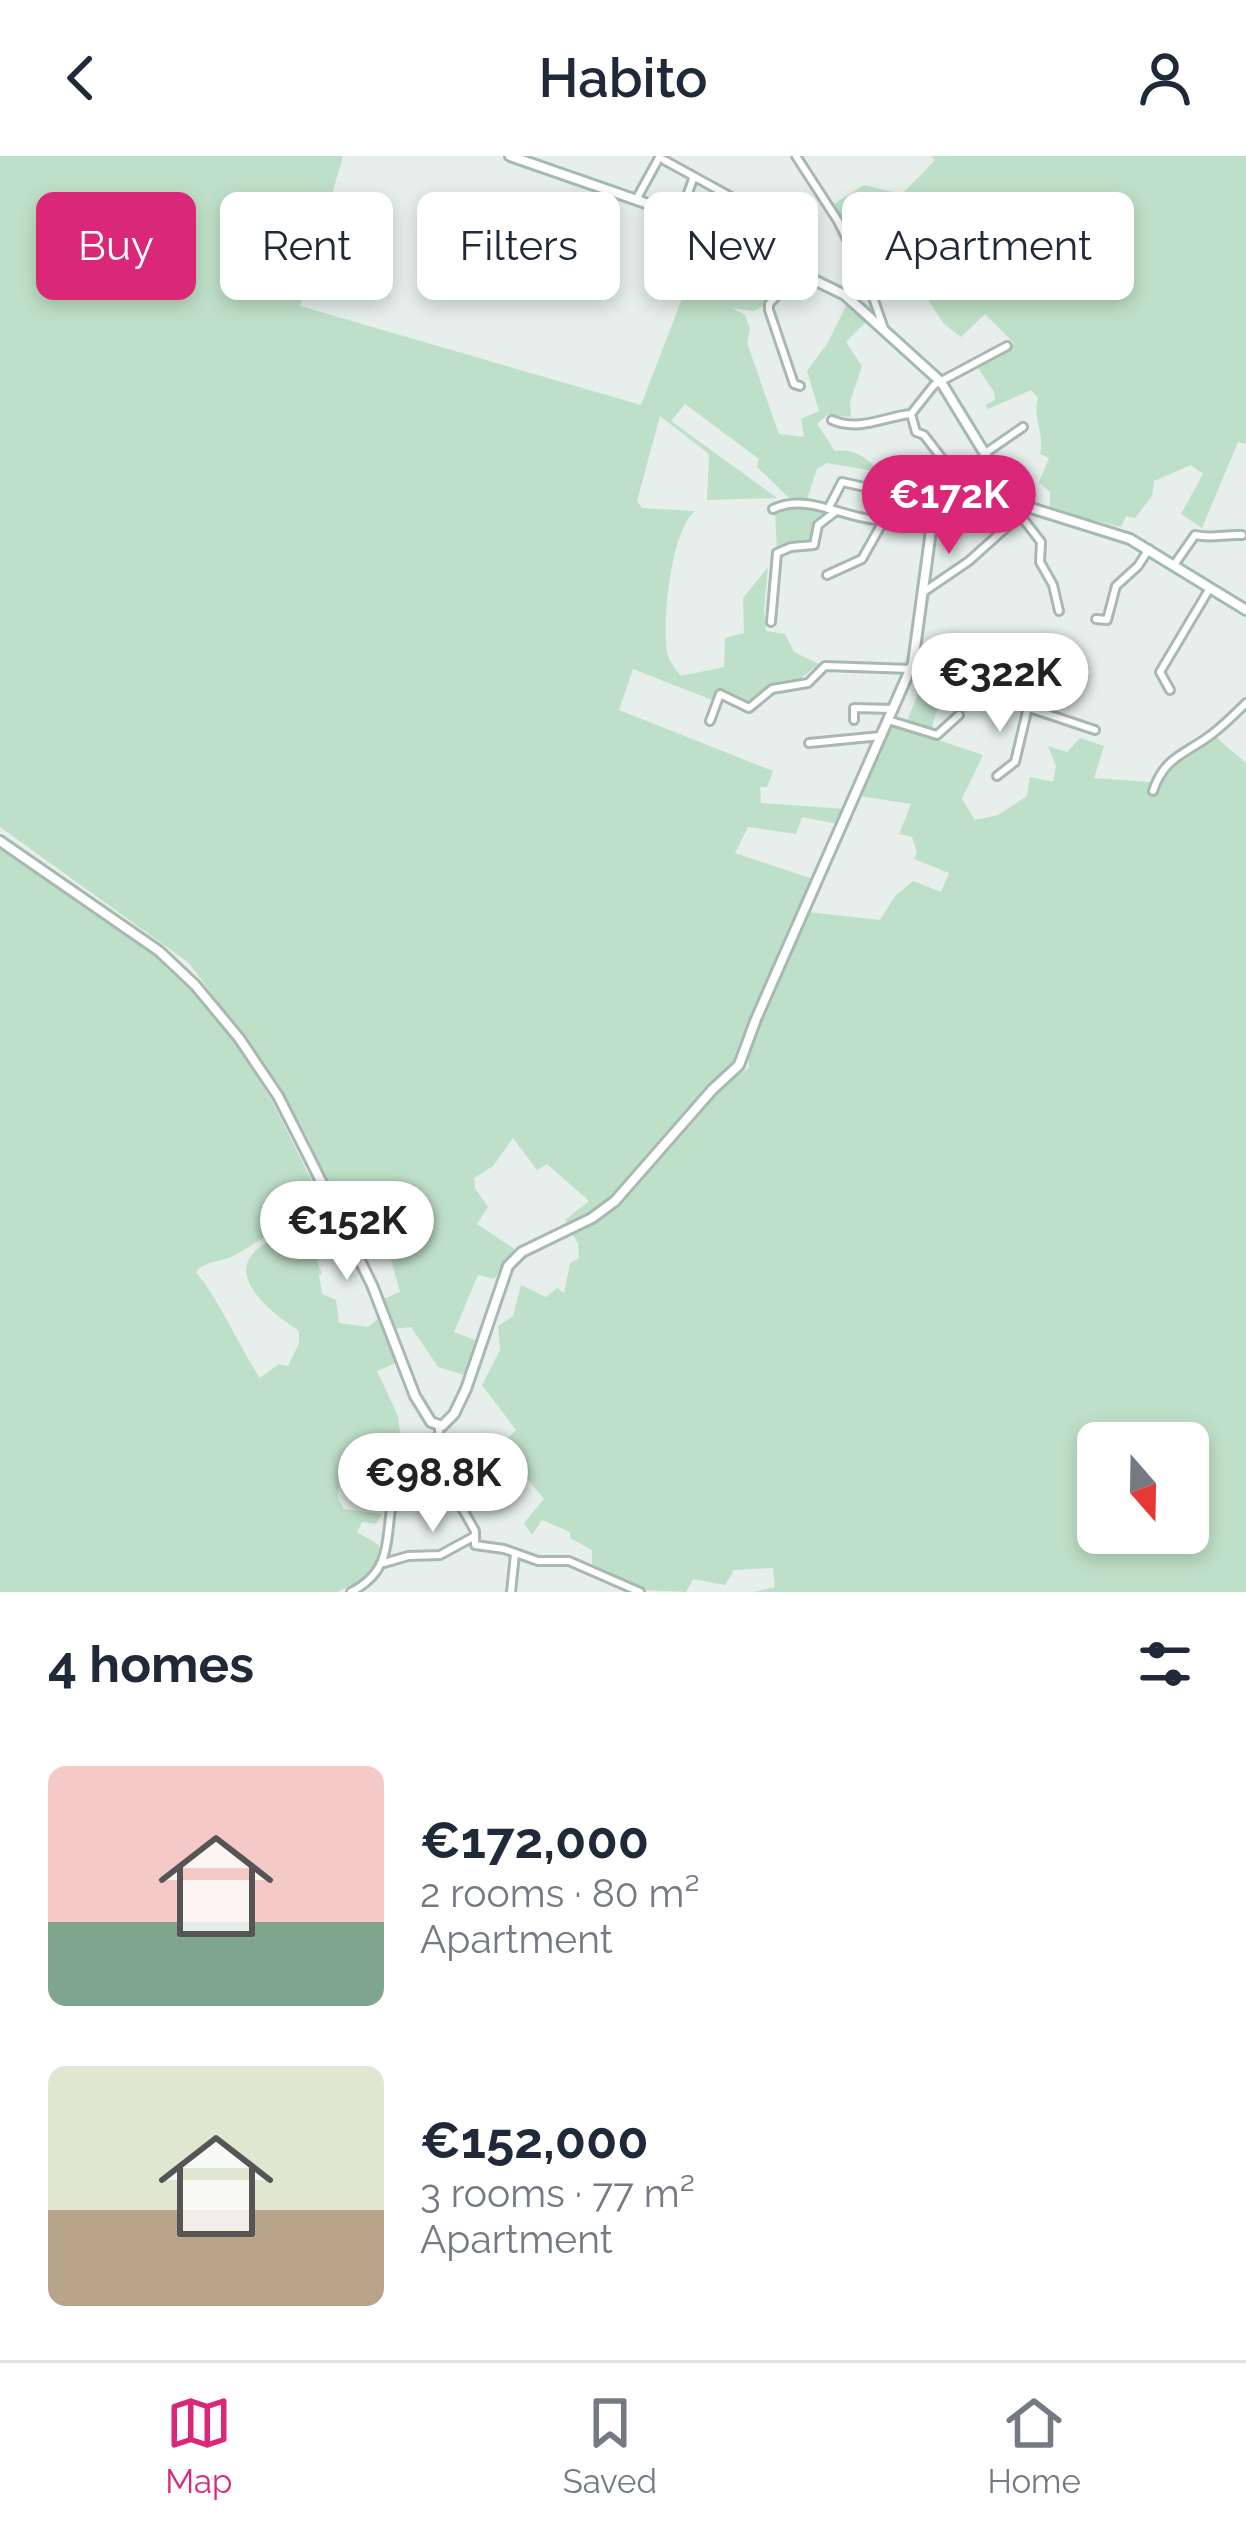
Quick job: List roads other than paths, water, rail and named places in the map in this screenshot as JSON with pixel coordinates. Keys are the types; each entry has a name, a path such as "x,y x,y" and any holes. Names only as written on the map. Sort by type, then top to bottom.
{"street":[{"path":"510,156 644,201"},
{"path":"796,156 838,221 884,329"},
{"path":"637,198 662,158 720,192"},
{"path":"688,192 693,179"},
{"path":"818,282 845,295 941,382 1015,502 1112,531 1246,610"},
{"path":"777,300 769,310 788,371 800,386"},
{"path":"910,414 931,388 1007,346"},
{"path":"832,420 838,425 878,424 895,414 910,414"},
{"path":"910,414 916,432 924,435 960,482"},
{"path":"984,454 1023,427"},
{"path":"771,622 777,553 814,545 818,525 832,510 842,482 874,489 878,497"},
{"path":"640,1592 569,1561 538,1561 515,1552 479,1548 445,1482 438,1450 440,1426 454,1414 466,1388 508,1266 522,1252 592,1219 615,1201 739,1065 912,666 933,516 946,490 960,482 973,484 1021,517 1041,542 1040,562 1053,585 1059,611"},
{"path":"995,497 1005,491"},
{"path":"773,509 784,504 884,520 933,516"},
{"path":"925,591 969,561 1028,508"},
{"path":"827,575 862,559 884,520"},
{"path":"1174,565 1195,535 1242,536"},
{"path":"1096,619 1107,620 1117,586 1149,549"},
{"path":"1170,690 1171,684 1160,671 1210,588"},
{"path":"710,721 720,694 748,708 772,689 808,683 825,666 912,666 1000,685 1028,707 1095,730"},
{"path":"1154,791 1161,771 1174,756 1202,742 1246,703"},
{"path":"854,720 854,707 893,709"},
{"path":"997,776 1016,762 1028,707"},
{"path":"888,720 937,735 959,715"},
{"path":"808,743 881,736"},
{"path":"0,842 159,951 195,985 255,1060 278,1096 372,1285 415,1396 431,1422 440,1426"},
{"path":"351,1592 383,1563 394,1487 438,1450"},
{"path":"383,1563 440,1555 475,1536"},
{"path":"512,1592 515,1552"}]}
